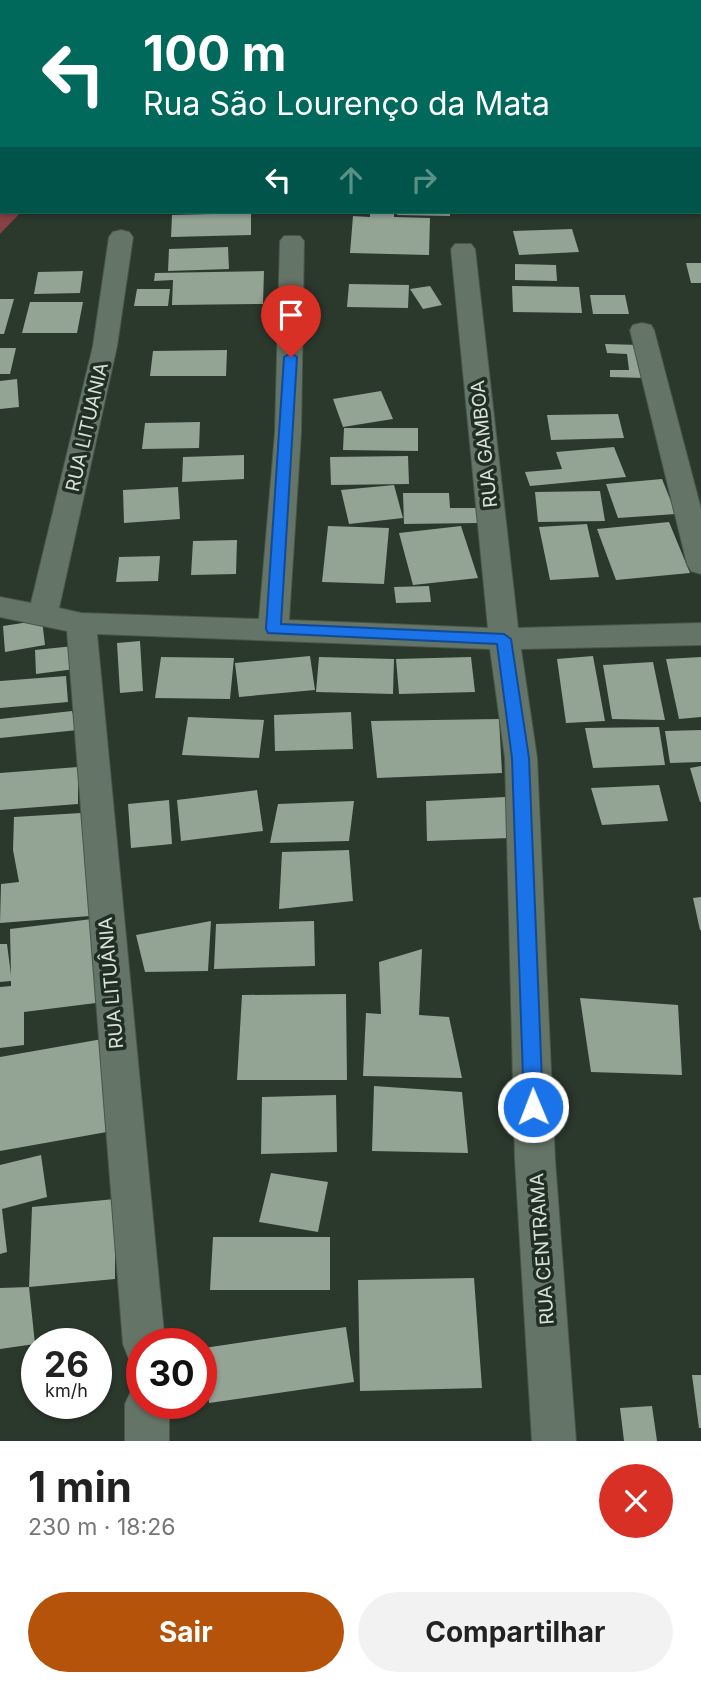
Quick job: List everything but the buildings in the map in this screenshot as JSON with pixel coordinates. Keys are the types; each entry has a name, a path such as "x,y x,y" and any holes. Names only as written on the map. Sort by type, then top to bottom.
{"street":[{"name":"RUA LITUANIA","path":"43,615 105,346 121,237"},
{"path":"273,629 288,433 292,241"},
{"name":"RUA GAMBOA","path":"463,249 504,639"},
{"path":"642,330 701,564"},
{"path":"0,607 81,623 504,639 701,634"},
{"name":"RUA LITUÂNIA","path":"81,623 143,1328"},
{"name":"RUA CENTRAMA","path":"504,639 521,758 535,1160 554,1441"},
{"path":"147,1419 147,1441"}],"shaded area":[{"path":"0,214 19,214 0,234"}],"route":[{"path":"291,357 273,629 504,639 521,758 533,1107"}]}
